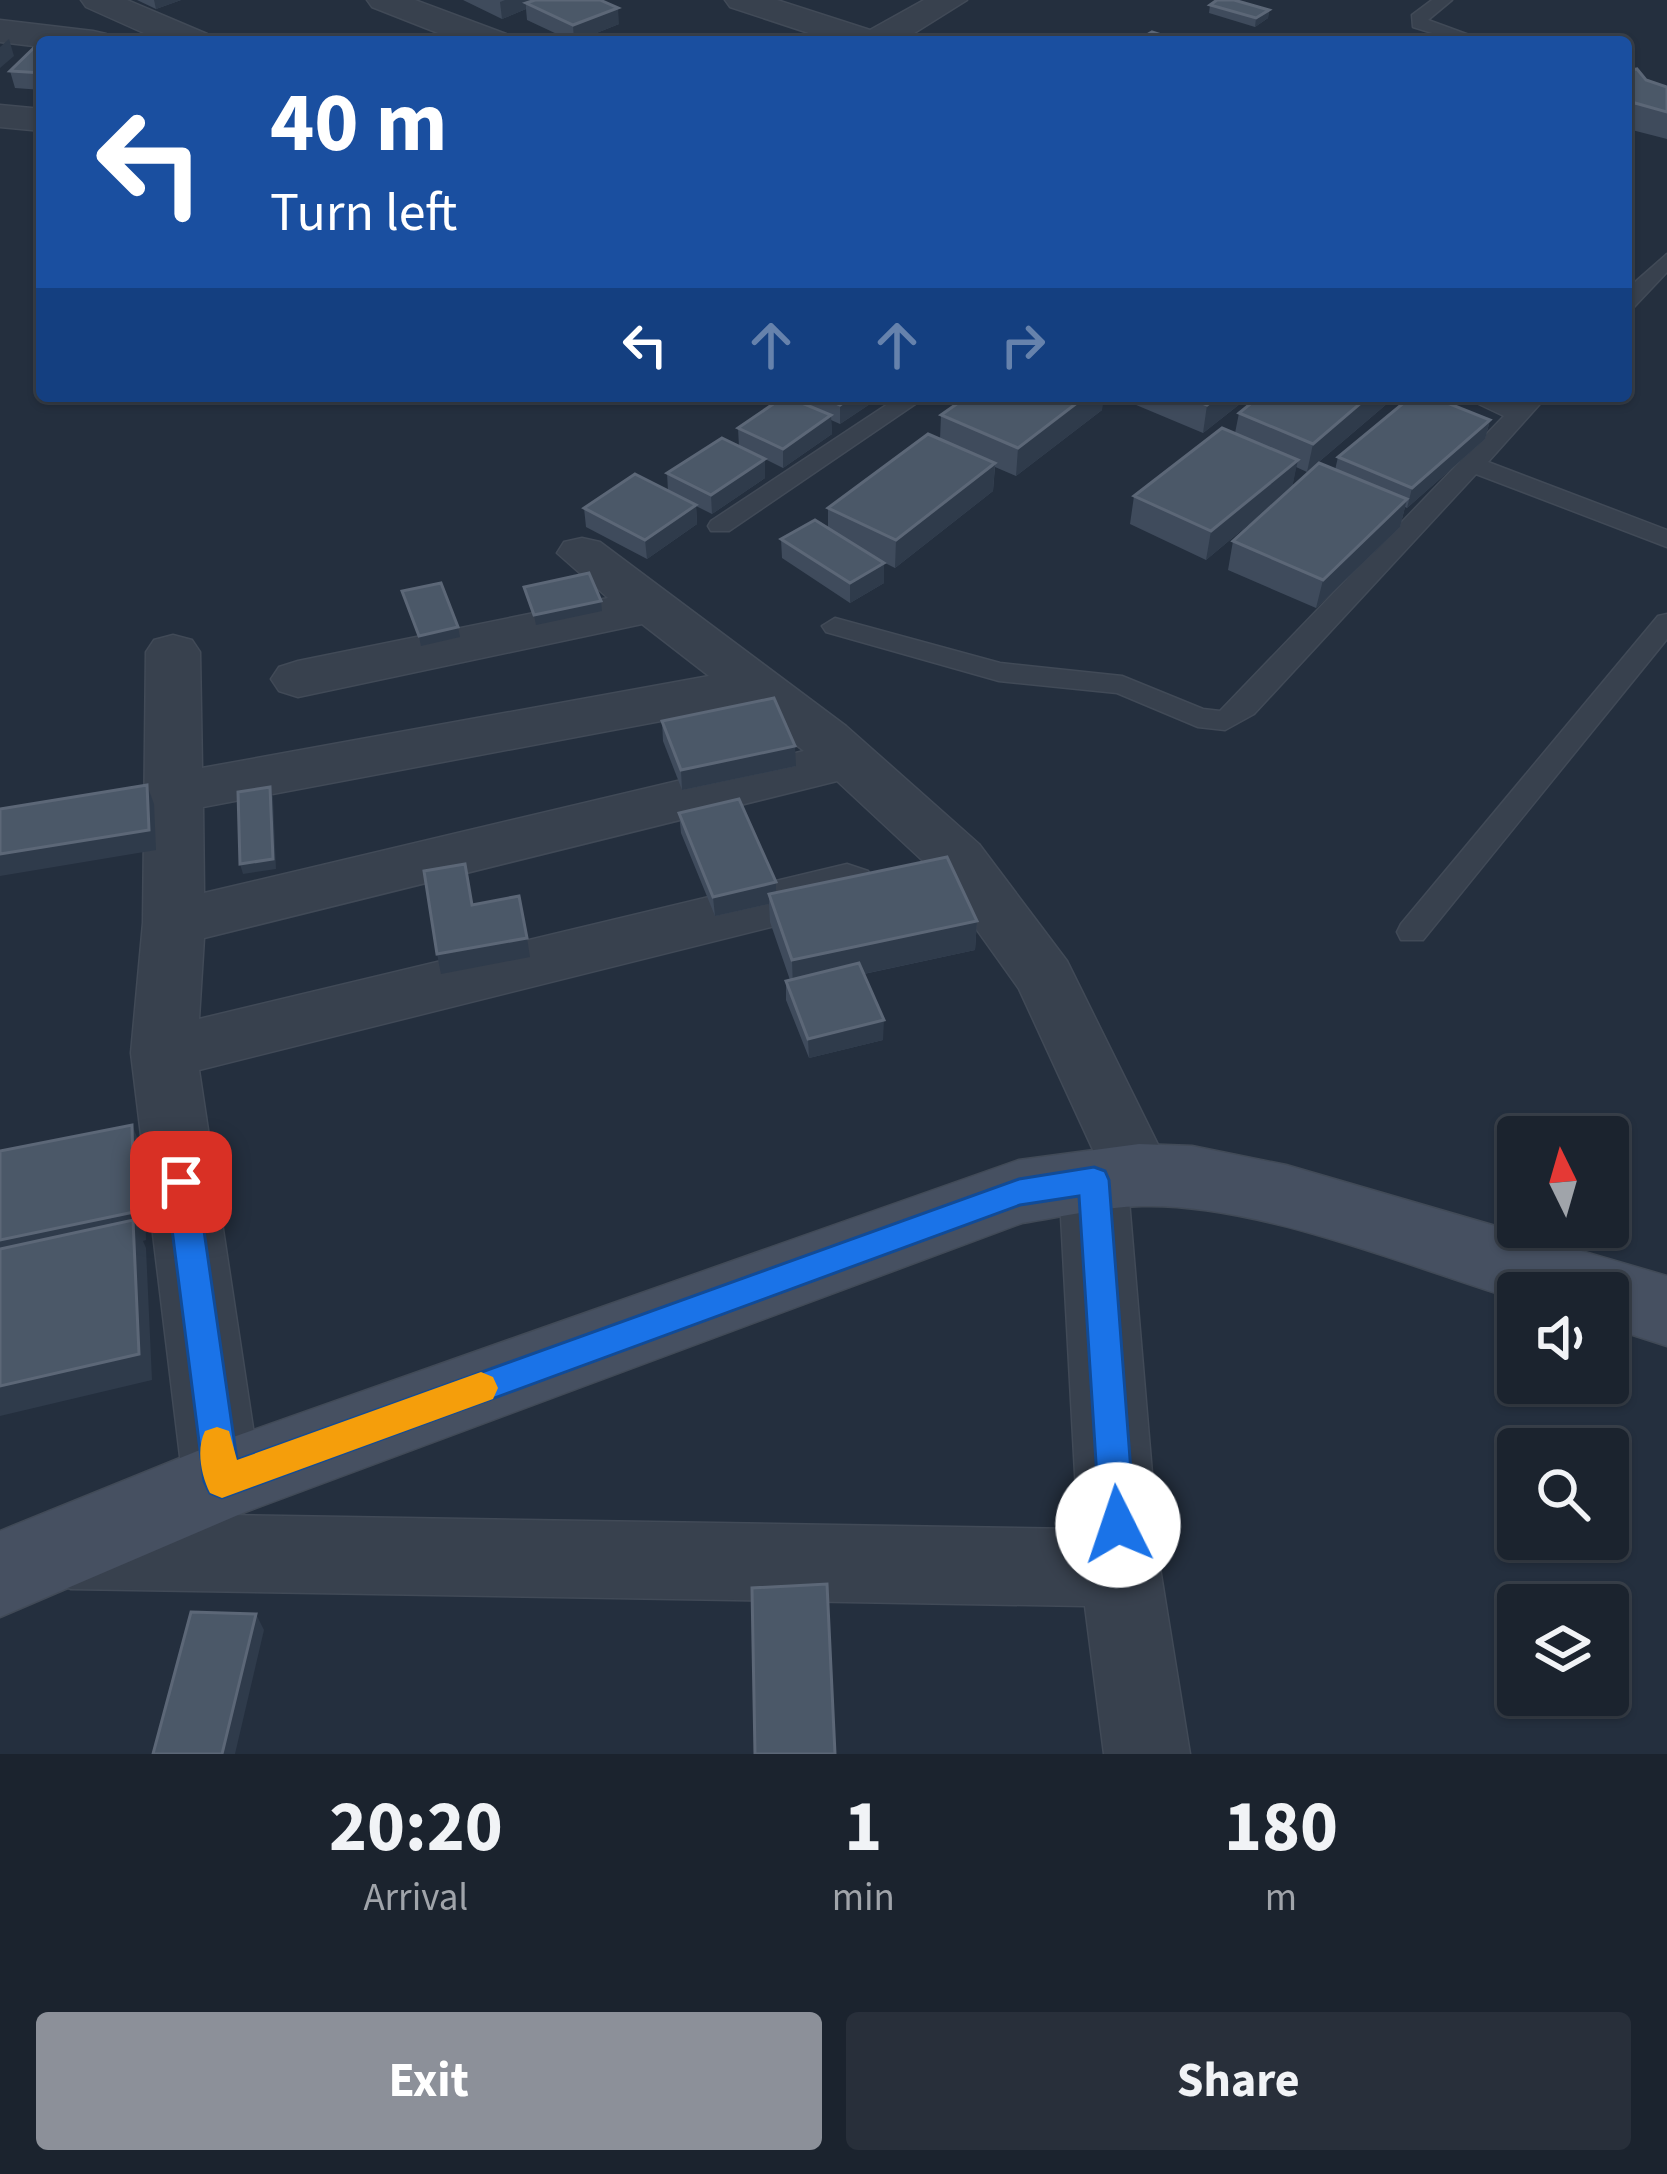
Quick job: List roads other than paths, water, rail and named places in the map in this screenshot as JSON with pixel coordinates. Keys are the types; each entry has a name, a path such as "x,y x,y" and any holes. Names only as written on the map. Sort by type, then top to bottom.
{"street":[{"path":"98,0 180,36"},
{"path":"140,18 190,0"},
{"path":"384,0 477,36"},
{"path":"742,0 854,36"},
{"path":"884,36 950,0"},
{"path":"0,32 37,36"},
{"path":"0,116 36,119"},
{"path":"582,553 850,759 958,859 1045,978 1116,1178 1120,1568 1147,1754"},
{"path":"298,679 651,606"},
{"path":"173,652 174,923 164,1053 222,1481"},
{"path":"173,793 754,686"},
{"path":"174,923 850,759"},
{"path":"164,1053 958,859"},
{"path":"28,1562 222,1481 1019,1192 1116,1178 1192,1177 1286,1197 1537,1272"},
{"path":"1629,1300 1667,1311"},
{"path":"28,1562 1120,1568"}],"lane":[{"path":"1443,0 1419,23 1460,36"},
{"path":"1632,296 1667,260"},
{"path":"720,526 907,402"},
{"path":"835,626 999,672 1122,685 1198,718 1225,721 1244,708 1527,405"},
{"path":"1471,464 1667,539"},
{"path":"1412,932 1667,622"}]}
